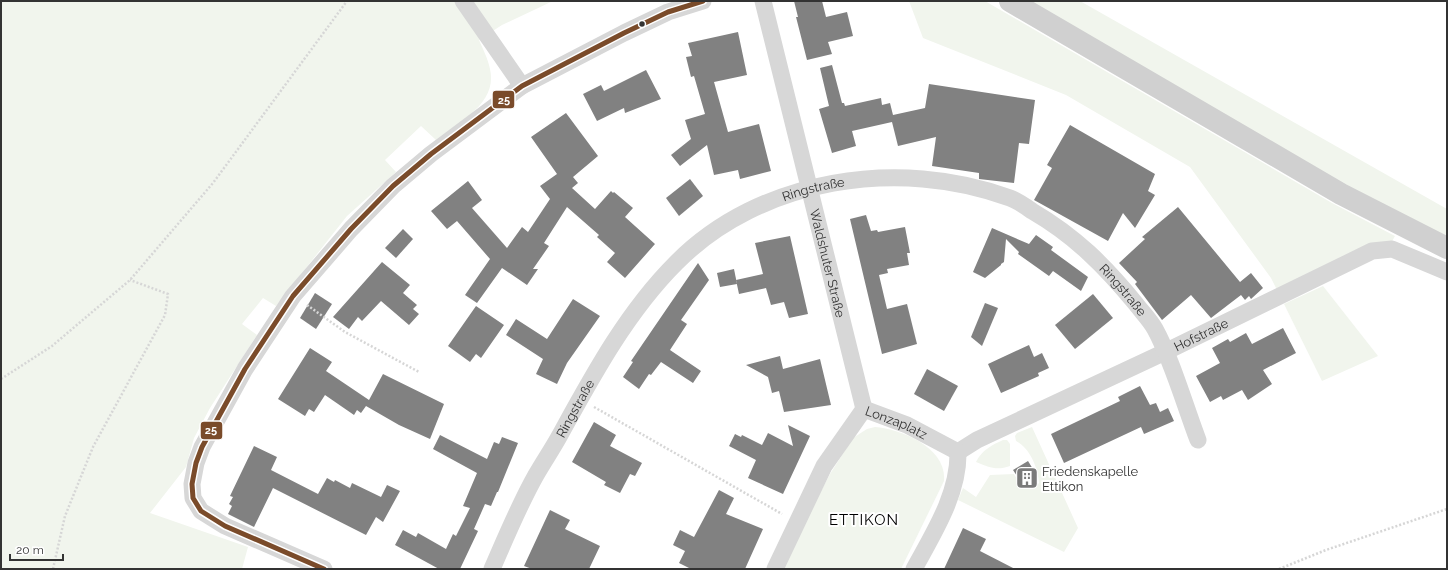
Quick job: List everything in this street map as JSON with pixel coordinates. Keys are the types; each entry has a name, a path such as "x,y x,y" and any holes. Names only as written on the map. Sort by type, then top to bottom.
{"main road":[{"path":"1010,1 1341,194 1447,248"}],"street":[{"path":"463,1 522,86"},
{"path":"324,569 225,526 201,511 194,498 192,484 196,463 202,447 245,369 293,296 346,234 393,186 431,154 522,86 668,12 703,1"},
{"name":"Waldshuter Straße","path":"763,1 864,409"},
{"name":"Ringstraße","path":"492,569 513,518 579,398 621,330 676,262 726,222 771,201 810,188 840,181 868,178 902,178 925,179 967,186 1012,198 1059,227 1100,262 1118,281 1154,328 1165,352 1198,440"},
{"name":"Hofstraße","path":"958,452 977,440 1165,352 1372,251 1392,249 1447,272"},
{"name":"Lonzaplatz","path":"775,569 824,466 864,409 907,425 958,452"},
{"path":"914,569 938,525 954,484 958,469 958,452"}],"path":[{"path":"1,378 52,346 130,280 213,183 347,1"},
{"path":"53,569 65,516 93,447 165,315 168,294 130,280"},
{"path":"307,305 345,332 419,372"},
{"path":"579,398 797,522"},
{"path":"1279,569 1326,550 1447,509"}],"shaded area":[{"path":"1,1 553,1 502,25 479,40 489,65 491,81 488,92 482,102 465,119 436,140 421,126 385,160 396,172 347,216 276,306 263,298 242,324 257,335 210,408 194,438 186,467 150,513 248,547 242,569 1,569"},
{"path":"909,1 985,1 1332,203 1395,236 1390,245 1277,290 1271,278 1190,167 1066,95 923,38"},
{"path":"1029,1 1080,1 1447,209 1447,239 1344,184"},
{"path":"1323,286 1378,356 1322,381 1284,304"},
{"path":"875,427 898,432 921,442 931,450 943,469 944,481 901,569 780,569 830,474 853,438 867,429"},
{"path":"1032,427 1078,528 1064,552 958,500 963,488 976,497 990,475 1014,474 1025,488 1031,489 1035,487 1039,483 1035,465 1029,453 1016,441 1015,436 1017,433"},
{"path":"1003,440 1007,440 1010,444 1010,466 997,468 989,467 976,462 984,451"}],"building":[{"path":"794,1 822,1 826,17 847,12 853,36 828,42 832,54 807,60 796,17 798,17"},
{"path":"738,32 747,75 714,82 728,132 759,124 771,171 740,179 738,170 714,175 707,145 680,166 671,155 691,139 685,120 705,114 694,76 691,77 686,57 692,56 688,43"},
{"path":"832,65 842,103 844,103 845,106 881,98 882,105 890,103 893,115 925,108 929,84 1035,100 1029,144 1019,143 1014,183 979,179 979,173 932,166 936,137 898,146 892,122 852,131 856,146 832,153 819,109 829,106 820,68"},
{"path":"646,70 661,99 625,113 624,108 597,121 583,94 601,85 604,91"},
{"path":"566,113 598,156 573,177 578,183 572,188 595,209 611,191 613,193 614,192 633,208 625,217 655,244 625,278 607,262 615,253 597,237 599,235 567,207 544,243 549,246 533,269 538,269 527,285 502,268 477,303 465,295 490,259 457,221 447,229 431,211 468,181 482,200 472,208 507,248 522,227 528,232 550,199 540,186 557,174 531,137"},
{"path":"1070,125 1155,174 1148,191 1155,195 1135,228 1123,213 1108,241 1034,200 1052,168 1047,165"},
{"path":"690,179 703,196 679,216 666,198"},
{"path":"1178,207 1240,282 1251,273 1263,288 1251,299 1249,296 1245,300 1241,295 1211,318 1191,295 1162,320 1135,284 1137,282 1119,263 1145,239 1142,237"},
{"path":"866,215 871,231 877,230 878,232 905,227 910,253 907,253 909,265 887,269 888,273 879,275 887,309 907,304 917,344 882,354 850,219"},
{"path":"992,228 1029,244 1036,235 1053,247 1051,250 1088,277 1081,291 1053,271 1049,276 1018,254 1019,252 1006,239 1004,262 1001,265 985,278 973,272"},
{"path":"403,229 413,239 396,258 385,248"},
{"path":"790,236 808,314 789,318 784,302 771,305 766,288 739,294 736,280 763,274 755,243"},
{"path":"382,262 410,285 403,293 417,305 413,309 419,314 409,325 381,301 362,321 358,317 349,329 333,317"},
{"path":"698,263 709,280 681,320 687,324 670,350 701,371 693,383 661,362 651,375 649,374 639,389 623,377 633,362 631,361"},
{"path":"734,269 737,284 720,287 717,273"},
{"path":"315,293 332,304 316,329 300,318"},
{"path":"1093,294 1113,318 1075,349 1055,325"},
{"path":"573,299 600,316 567,363 557,384 536,374 543,359 506,335 516,319 547,339"},
{"path":"985,303 998,308 982,346 971,337"},
{"path":"476,306 504,325 481,358 476,354 470,362 448,346"},
{"path":"1283,328 1296,353 1263,370 1272,384 1248,400 1242,390 1223,400 1221,396 1210,402 1196,376 1220,363 1212,348 1228,339 1230,342 1246,333 1252,344"},
{"path":"1029,345 1034,357 1042,353 1049,368 1038,373 1039,376 1001,393 988,364"},
{"path":"310,348 332,362 326,371 369,400 383,374 444,404 430,439 399,425 366,406 361,413 357,410 354,415 325,395 314,412 309,409 305,416 278,399"},
{"path":"780,356 783,369 820,359 831,405 784,412 779,391 772,393 768,377 746,365"},
{"path":"927,369 958,386 944,411 914,394"},
{"path":"1140,386 1150,405 1156,403 1160,412 1168,408 1174,421 1144,434 1141,427 1064,463 1051,434 1120,401 1118,397"},
{"path":"594,422 616,435 610,446 642,463 635,476 630,474 620,493 604,485 606,482 572,462"},
{"path":"788,425 810,436 783,494 748,478 756,460 729,446 735,434 741,437 742,435 762,445 768,433 793,446"},
{"path":"440,435 487,459 494,442 499,444 502,437 518,443 491,506 485,504 474,529 478,531 460,569 439,569 395,545 403,530 416,537 418,533 446,549 453,534 456,536 470,508 463,506 477,473 433,449"},
{"path":"254,446 277,457 271,470 318,494 327,478 334,482 335,480 350,488 352,483 381,497 387,485 400,491 383,522 376,517 366,535 273,488 254,527 228,514 232,506 229,504 233,497 230,496"},
{"name":"Friedenskapelle Ettikon","path":"1028,461 1036,474 1037,481 1034,487 1025,488 1013,470"},
{"path":"719,490 734,498 726,514 763,529 745,569 691,569 679,563 685,551 673,545 680,530 694,537"},
{"path":"550,510 570,520 565,529 600,546 589,569 532,569 524,566"},
{"path":"963,528 986,539 980,551 1015,569 944,569"}],"transit line":[{"name":"25","path":"324,569 225,526 201,511 193,498 192,484 196,463 202,447 245,369 293,296 351,229 393,186 431,154 522,86 668,12 703,1"}],"place":[{"name":"Friedenskapelle Ettikon","path":"1027,478"}],"district":[{"name":"ETTIKON","path":"864,520"}]}
